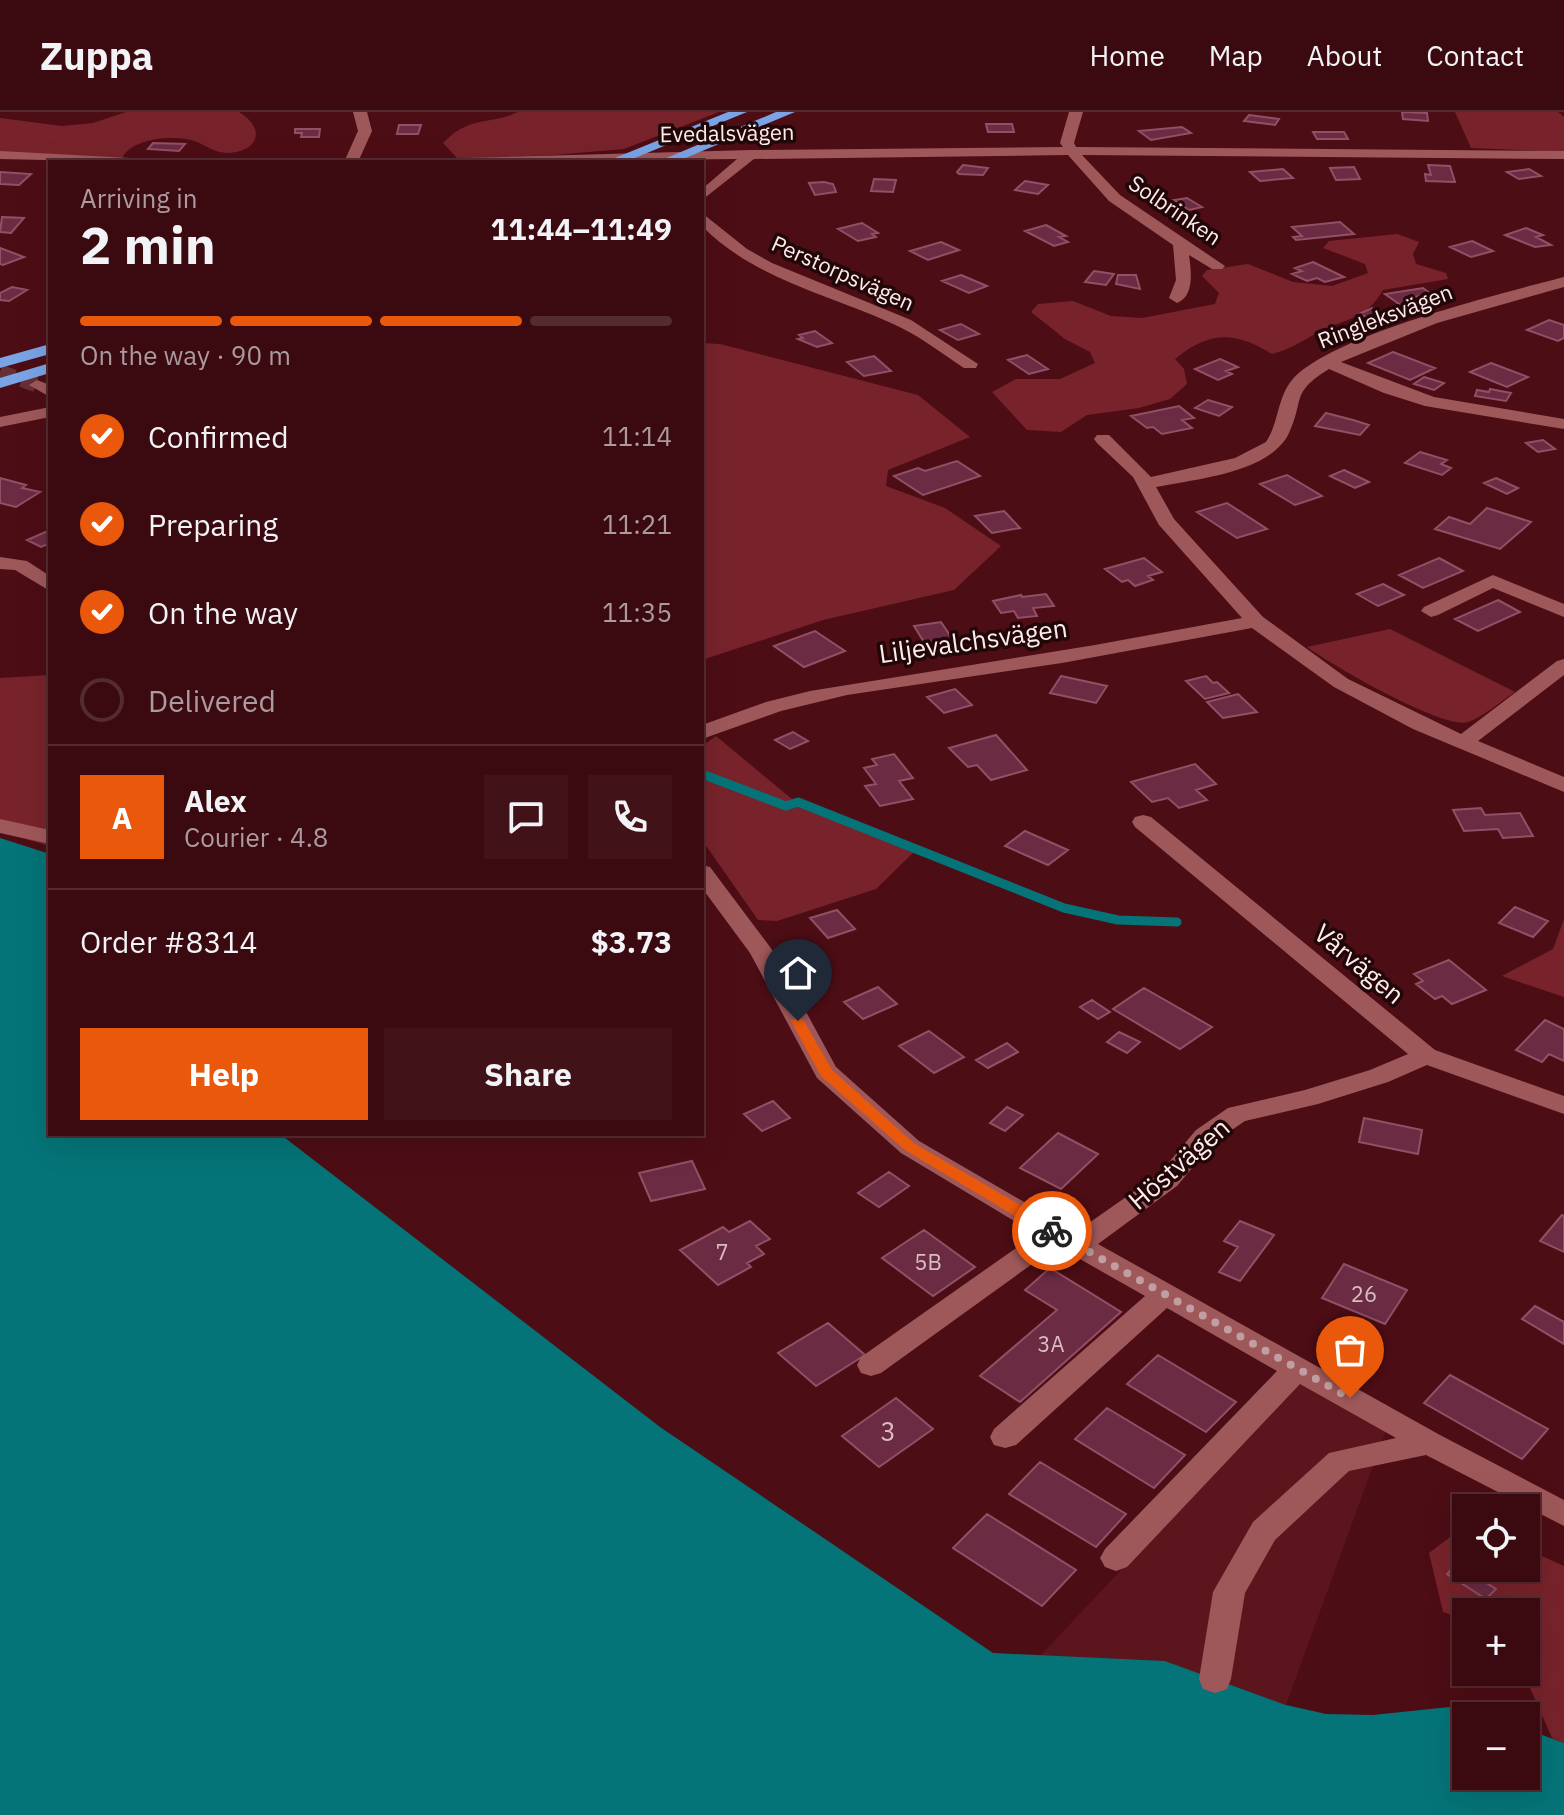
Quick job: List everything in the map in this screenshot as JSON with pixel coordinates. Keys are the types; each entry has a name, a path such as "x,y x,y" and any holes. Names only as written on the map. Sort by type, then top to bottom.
{"highway":[{"path":"618,160 740,112"},
{"path":"669,160 788,112"},
{"path":"0,363 48,350"},
{"path":"0,383 48,369"}],"street":[{"path":"352,160 365,132 365,120 360,112"},
{"path":"1071,151 1067,143 1076,112"},
{"name":"Evedalsvägen","path":"538,160 751,154 1071,151 1564,155"},
{"name":"Solbrinken","path":"1071,151 1123,206 1217,266"},
{"path":"704,194 751,154"},
{"path":"0,155 93,160"},
{"name":"Perstorpsvägen","path":"704,219 719,233 780,272 899,320 970,364"},
{"path":"1177,298 1184,280 1180,241"},
{"name":"Ringleksvägen","path":"1147,483 1253,459 1279,437 1292,388 1327,362 1419,324 1564,282"},
{"path":"1327,362 1390,389 1431,402 1564,424"},
{"path":"0,422 48,412"},
{"path":"1103,439 1147,483 1166,521 1256,621 1341,683 1420,725 1564,785"},
{"path":"0,563 20,565 48,584"},
{"path":"1431,611 1493,581 1564,611"},
{"name":"Liljevalchsvägen","path":"704,732 760,710 829,691 1099,651 1256,621"},
{"path":"1464,742 1564,665"},
{"name":"Vårvägen","path":"1143,822 1426,1056 1564,1105"},
{"path":"0,826 48,837"},
{"path":"704,875 761,951 826,1072 910,1147 1066,1239 1429,1443 1564,1514"},
{"name":"Höstvägen","path":"871,1365 1066,1239 1168,1180 1205,1136 1237,1114 1309,1098 1379,1076 1426,1056"},
{"path":"1005,1437 1166,1293"},
{"path":"1116,1558 1297,1368"},
{"path":"1215,1679 1229,1592 1264,1531 1340,1461 1429,1443"}],"shaded area":[{"path":"126,112 239,112 253,125 255,138 246,149 227,153 191,140 174,138 143,142 127,151 122,158 0,152 0,118 62,126 93,123"},
{"path":"518,112 719,112 624,149 458,159 443,143 462,128"},
{"path":"1455,112 1558,112 1564,117 1564,152 1471,148"},
{"path":"1397,234 1419,242 1413,254 1416,264 1446,273 1448,279 1383,290 1362,313 1272,354 1234,338 1222,337 1200,343 1175,359 1184,369 1187,384 1170,399 1139,408 1087,415 1061,432 1027,430 992,392 1016,379 1060,379 1095,363 1090,352 1065,339 1031,312 1038,304 1073,301 1111,316 1142,318 1215,304 1219,293 1202,276 1207,270 1248,264 1293,282 1332,286 1368,273 1365,264 1323,248 1329,241"},
{"path":"704,343 720,344 918,395 970,437 888,470 886,486 945,508 1001,546 954,590 823,620 704,659"},
{"path":"1390,629 1515,692 1474,720 1455,722 1387,694 1307,647"},
{"path":"48,675 48,845 0,832 0,678"},
{"path":"716,736 793,800 914,852 876,889 777,921 758,920 704,843 704,745"},
{"path":"1564,919 1564,997 1502,976 1553,949"},
{"path":"1299,1381 1386,1430 1286,1705 1165,1661 1040,1656"},
{"path":"1452,1536 1452,1582 1540,1582 1540,1555 1564,1566 1564,1743 1552,1738 1540,1711 1540,1702 1536,1702 1529,1686 1540,1686 1540,1598 1452,1598 1452,1615 1443,1612 1429,1553"}],"water":[{"path":"0,838 48,853 48,1136 283,1136 660,1427 993,1653 1165,1661 1286,1705 1326,1714 1373,1715 1452,1707 1452,1790 1540,1790 1540,1734 1564,1743 1564,1815 0,1815"}],"building":[{"path":"1402,112 1427,113 1428,121 1403,119"},
{"path":"1249,115 1279,119 1275,125 1244,121"},
{"path":"986,124 1012,124 1014,132 988,132"},
{"path":"399,125 421,125 418,134 397,134"},
{"path":"1182,127 1191,133 1151,140 1139,131"},
{"path":"295,129 320,129 319,137 301,137 302,133 295,133"},
{"path":"1313,132 1344,132 1348,139 1317,139"},
{"path":"153,143 185,144 179,151 148,149"},
{"path":"963,165 988,168 983,175 959,174 957,172"},
{"path":"1428,165 1450,166 1455,182 1426,181 1425,174 1431,175"},
{"path":"1354,167 1360,179 1336,180 1330,168"},
{"path":"1283,169 1293,178 1260,181 1250,172"},
{"path":"1529,169 1541,176 1519,179 1507,172"},
{"path":"0,172 31,174 19,185 0,184"},
{"path":"874,179 896,180 893,192 871,191"},
{"path":"1025,181 1048,185 1038,194 1015,190"},
{"path":"809,183 833,184 836,192 815,195"},
{"path":"1187,198 1202,207 1189,210 1174,200"},
{"path":"2,217 24,218 11,233 0,232"},
{"path":"1340,222 1354,234 1296,240 1293,237 1302,236 1292,227"},
{"path":"862,223 878,233 872,234 876,237 858,241 838,229"},
{"path":"1046,225 1066,236 1059,237 1068,242 1054,246 1025,231"},
{"path":"1526,228 1543,235 1536,237 1551,245 1535,247 1505,235"},
{"path":"1472,241 1493,251 1471,257 1450,247"},
{"path":"941,242 959,250 928,260 910,251"},
{"path":"0,248 24,257 0,264"},
{"path":"1313,262 1344,277 1325,282 1317,278 1307,281 1292,274 1302,271 1295,268"},
{"path":"1094,271 1114,274 1106,285 1085,282"},
{"path":"961,275 987,286 969,293 942,281"},
{"path":"1118,275 1136,275 1140,289 1116,284"},
{"path":"12,287 27,290 9,301 0,300 0,293"},
{"path":"1423,288 1431,294 1408,298 1413,302 1399,304 1385,294"},
{"path":"1372,308 1389,314 1376,321 1359,314"},
{"path":"1549,320 1564,325 1564,338 1558,341 1527,330"},
{"path":"961,324 979,334 958,340 940,330"},
{"path":"815,331 832,343 817,347 798,339 803,338 799,335"},
{"path":"1393,352 1435,368 1410,380 1368,363"},
{"path":"1027,355 1048,369 1029,374 1008,360"},
{"path":"874,356 891,371 864,376 847,362"},
{"path":"1220,359 1238,367 1226,371 1232,374 1218,380 1195,369"},
{"path":"1491,363 1528,377 1507,387 1470,372"},
{"path":"1424,377 1444,383 1434,390 1414,384"},
{"path":"1490,389 1511,393 1506,401 1475,396 1477,390 1489,392"},
{"path":"1208,400 1232,407 1219,416 1195,408"},
{"path":"1179,406 1194,418 1182,420 1192,428 1162,434 1131,416"},
{"path":"1326,413 1369,425 1360,435 1315,426"},
{"path":"1543,440 1555,449 1538,452 1526,443"},
{"path":"1420,452 1447,460 1441,464 1451,468 1442,475 1405,463"},
{"path":"957,461 980,476 923,495 894,476 918,468 925,471"},
{"path":"1344,470 1369,482 1355,488 1330,476"},
{"path":"1287,475 1322,496 1295,505 1260,484"},
{"path":"0,478 40,492 16,507 0,503"},
{"path":"1496,478 1518,488 1507,494 1484,483"},
{"path":"1227,503 1267,529 1237,538 1197,512"},
{"path":"1487,508 1531,522 1500,549 1435,529 1449,517 1470,524"},
{"path":"1004,511 1020,528 992,533 975,516"},
{"path":"48,531 48,544 41,547 27,540"},
{"path":"1144,558 1162,572 1148,576 1153,580 1135,586 1128,580 1122,582 1105,569"},
{"path":"1439,558 1463,571 1423,588 1399,575"},
{"path":"1383,584 1404,595 1378,606 1357,594"},
{"path":"1046,594 1054,606 1033,608 1037,616 1018,618 1014,611 1001,613 993,601 1021,595"},
{"path":"1498,600 1520,612 1478,631 1455,619"},
{"path":"941,622 955,643 927,647 914,626"},
{"path":"815,631 845,651 804,667 774,646"},
{"path":"1061,676 1107,686 1096,703 1050,693"},
{"path":"1206,676 1229,693 1205,699 1186,681"},
{"path":"955,689 972,705 944,713 927,697"},
{"path":"1238,694 1257,712 1223,718 1207,702"},
{"path":"793,732 808,741 790,749 775,740"},
{"path":"996,735 1027,770 991,780 977,765 968,767 949,748"},
{"path":"894,754 913,778 899,781 913,799 880,806 865,786 876,784 864,768 877,765 872,759"},
{"path":"1195,764 1216,784 1196,790 1207,800 1179,808 1168,798 1152,802 1131,782"},
{"path":"1481,808 1485,815 1520,813 1533,836 1503,838 1498,829 1464,831 1453,810"},
{"path":"1025,831 1068,850 1048,865 1005,846"},
{"path":"1515,907 1548,921 1533,937 1499,923"},
{"path":"837,910 855,929 828,938 810,918"},
{"path":"1449,960 1486,990 1452,1004 1442,996 1435,999 1416,984 1423,981 1414,974"},
{"path":"878,987 897,1004 863,1019 844,1002"},
{"path":"1144,988 1212,1027 1180,1049 1113,1009"},
{"path":"1092,1000 1110,1012 1098,1019 1080,1007"},
{"path":"1545,1020 1564,1029 1564,1061 1549,1054 1542,1062 1516,1050"},
{"path":"929,1031 964,1057 934,1073 899,1046"},
{"path":"1119,1032 1140,1042 1127,1053 1107,1042"},
{"path":"1007,1043 1018,1052 988,1068 976,1060"},
{"path":"773,1101 790,1118 762,1131 744,1114"},
{"path":"1007,1107 1023,1115 1005,1131 990,1123"},
{"path":"1364,1118 1422,1130 1418,1154 1359,1142"},
{"path":"1058,1133 1098,1154 1061,1189 1020,1168"},
{"path":"692,1161 705,1189 651,1201 639,1173"},
{"path":"889,1172 909,1186 879,1207 858,1193"},
{"path":"1564,1216 1564,1252 1540,1241"},
{"path":"750,1221 770,1239 756,1246 764,1254 747,1263 751,1267 718,1285 680,1250 723,1227 729,1232"},
{"path":"1240,1221 1274,1235 1240,1281 1219,1272 1238,1247 1224,1241"},
{"path":"924,1230 975,1267 933,1296 882,1258"},
{"path":"1344,1264 1407,1290 1385,1324 1322,1298"},
{"path":"1050,1268 1121,1312 1020,1402 980,1376 1057,1310 1025,1290"},
{"path":"1535,1306 1564,1322 1564,1344 1522,1319"},
{"path":"828,1323 865,1355 816,1386 778,1353"},
{"path":"1158,1355 1236,1402 1206,1432 1127,1384"},
{"path":"1450,1375 1548,1429 1522,1459 1424,1403"},
{"path":"896,1398 933,1429 879,1467 842,1436"},
{"path":"1107,1408 1185,1455 1154,1488 1075,1439"},
{"path":"1040,1462 1126,1514 1096,1547 1009,1494"},
{"path":"987,1514 1076,1570 1042,1606 953,1548"},
{"path":"1459,1582 1485,1582 1496,1589 1484,1598"}],"waterway":[{"path":"704,775 786,806 798,802 1064,908 1118,920 1177,922"}],"tunnel":[{"path":"0,372 37,385"}],"way so far":[{"path":"1052,1231 1350,1398"}],"route":[{"path":"798,1021 826,1072 910,1147 1052,1231"}]}
